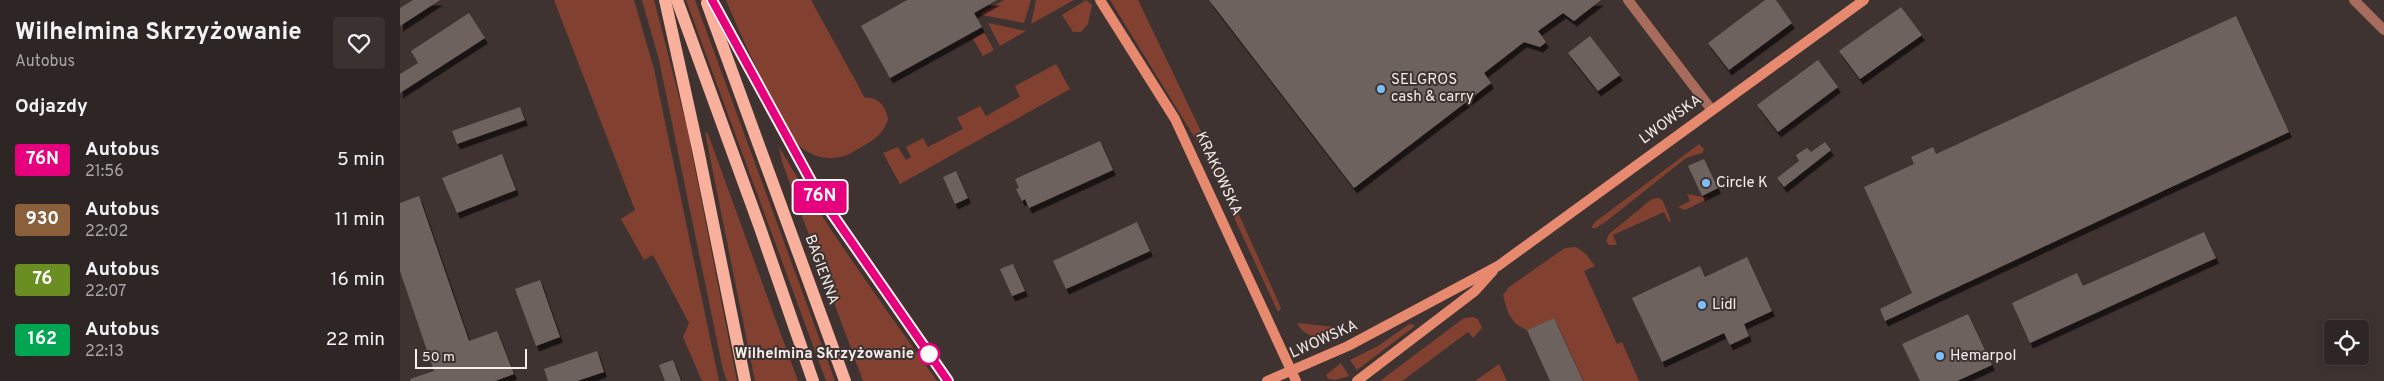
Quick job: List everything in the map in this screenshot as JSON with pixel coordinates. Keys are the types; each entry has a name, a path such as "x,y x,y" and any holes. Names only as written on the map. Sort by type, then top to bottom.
{"main road":[{"path":"665,0 700,154 745,381"},
{"path":"677,0 759,225 813,381"},
{"name":"BAGIENNA","path":"705,0 845,381"},
{"path":"712,0 817,192 948,381"}],"street":[{"name":"KRAKOWSKA","path":"1100,0 1175,119 1296,381"},
{"path":"1628,0 1711,109"},
{"name":"LWOWSKA","path":"1266,381 1348,346 1389,326 1456,287 1498,266 1711,109 1817,37 1864,0"},
{"path":"2354,0 2384,30"},
{"name":"LWOWSKA","path":"1357,381 1475,291 1498,266"}],"shaded area":[{"path":"554,0 634,0 654,69 719,381 702,381 683,337 689,323 653,255 644,260 621,219 635,210"},
{"path":"642,0 654,0 687,128 737,381 727,381 723,370 659,60"},
{"path":"686,0 695,0 835,381 826,381"},
{"path":"726,0 811,0 865,98 874,99 881,103 885,110 888,119 879,135 853,152 836,158 820,157 798,145 780,116"},
{"path":"1004,0 1031,0 1024,23 982,15 981,13"},
{"path":"1036,0 1074,0 1031,24"},
{"path":"1086,0 1092,5 1088,24 1081,32 1073,32 1062,15"},
{"path":"1110,0 1138,0 1208,146 1281,308 1278,312 1203,151"},
{"path":"988,23 1026,31 1000,46"},
{"path":"984,32 994,50 983,56 973,39"},
{"path":"1056,64 1070,89 900,184 883,153 898,147 906,160 911,157 906,147 923,138 928,147 963,129 957,118 980,106 986,116 1020,97 1015,86"},
{"path":"705,132 708,134 798,381 755,381"},
{"path":"1699,144 1704,149 1702,153 1686,158 1608,220 1596,228 1591,228 1595,222"},
{"path":"779,147 875,294 937,381 863,381 782,162"},
{"path":"1687,194 1709,198 1685,210 1678,207 1690,201"},
{"path":"1659,198 1663,201 1671,221 1669,222 1664,212 1613,235 1617,245 1609,245 1606,241 1609,234 1652,199"},
{"path":"1576,247 1586,254 1595,266 1584,271 1617,344 1622,342 1639,381 1583,381 1554,318 1527,330 1513,321 1508,312 1503,295 1509,287 1565,248"},
{"path":"1473,317 1478,319 1482,328 1473,338 1468,332 1402,381 1380,381 1464,318"},
{"path":"1297,323 1344,328 1325,336 1312,336 1301,329"},
{"path":"1413,324 1415,326 1357,370 1350,360 1378,346 1408,325"},
{"path":"1341,363 1349,376 1335,380 1328,379 1326,375"},
{"path":"1499,364 1507,381 1475,381"}],"building":[{"path":"413,0 440,0 400,26 400,8"},
{"path":"907,0 997,0 974,13 982,27 890,78 861,26"},
{"name":"SELGROS cash & carry","path":"1209,0 1601,0 1574,21 1563,13 1538,31 1546,42 1540,47 1524,42 1484,73 1491,83 1354,188"},
{"path":"1765,0 1776,0 1792,23 1729,70 1708,43"},
{"path":"1901,7 1922,35 1860,79 1839,51"},
{"path":"469,13 485,38 400,93 400,74 418,63 411,51"},
{"path":"2236,16 2289,132 1885,321 1880,309 1912,293 1864,187 1914,164 1911,157 1933,147 1936,154"},
{"path":"1590,36 1620,75 1598,91 1568,53"},
{"path":"1818,60 1838,87 1778,132 1757,105"},
{"path":"520,107 525,120 457,144 452,131"},
{"path":"1100,141 1113,170 1029,208 1025,199 1022,201 1016,189 1019,188 1015,179"},
{"path":"1825,142 1831,150 1784,187 1777,178 1799,161 1796,155 1807,148 1811,152"},
{"path":"502,154 516,190 457,213 442,178"},
{"path":"1704,159 1718,188 1702,196 1688,166"},
{"path":"956,171 968,198 955,204 943,177"},
{"path":"419,196 469,341 497,331 514,374 495,381 411,381 410,379 434,371 400,271 400,203"},
{"path":"1137,222 1150,251 1066,289 1053,261"},
{"path":"2204,232 2216,258 2030,343 2012,303 2077,273 2083,286"},
{"name":"Lidl","path":"1747,257 1772,311 1744,324 1749,336 1730,345 1724,333 1662,362 1632,298 1700,266 1705,277"},
{"path":"1013,264 1025,291 1012,296 1000,269"},
{"path":"540,280 560,337 536,346 515,289"},
{"name":"Hemarpol","path":"1968,314 1992,365 1957,381 1920,381 1902,344"},
{"path":"1554,318 1583,381 1550,381 1527,330"},
{"path":"597,351 604,372 577,381 548,381 544,369"},
{"path":"673,360 681,381 665,381 659,365"}],"bus line":[{"name":"76N","path":"712,0 817,192 948,381"}],"place":[{"name":"SELGROS cash & carry","path":"1381,89"},
{"name":"Circle K","path":"1706,183"},
{"name":"Lidl","path":"1702,305"},
{"name":"Wilhelmina Skrzyżowanie","path":"929,354"},
{"name":"Hemarpol","path":"1940,356"}]}
